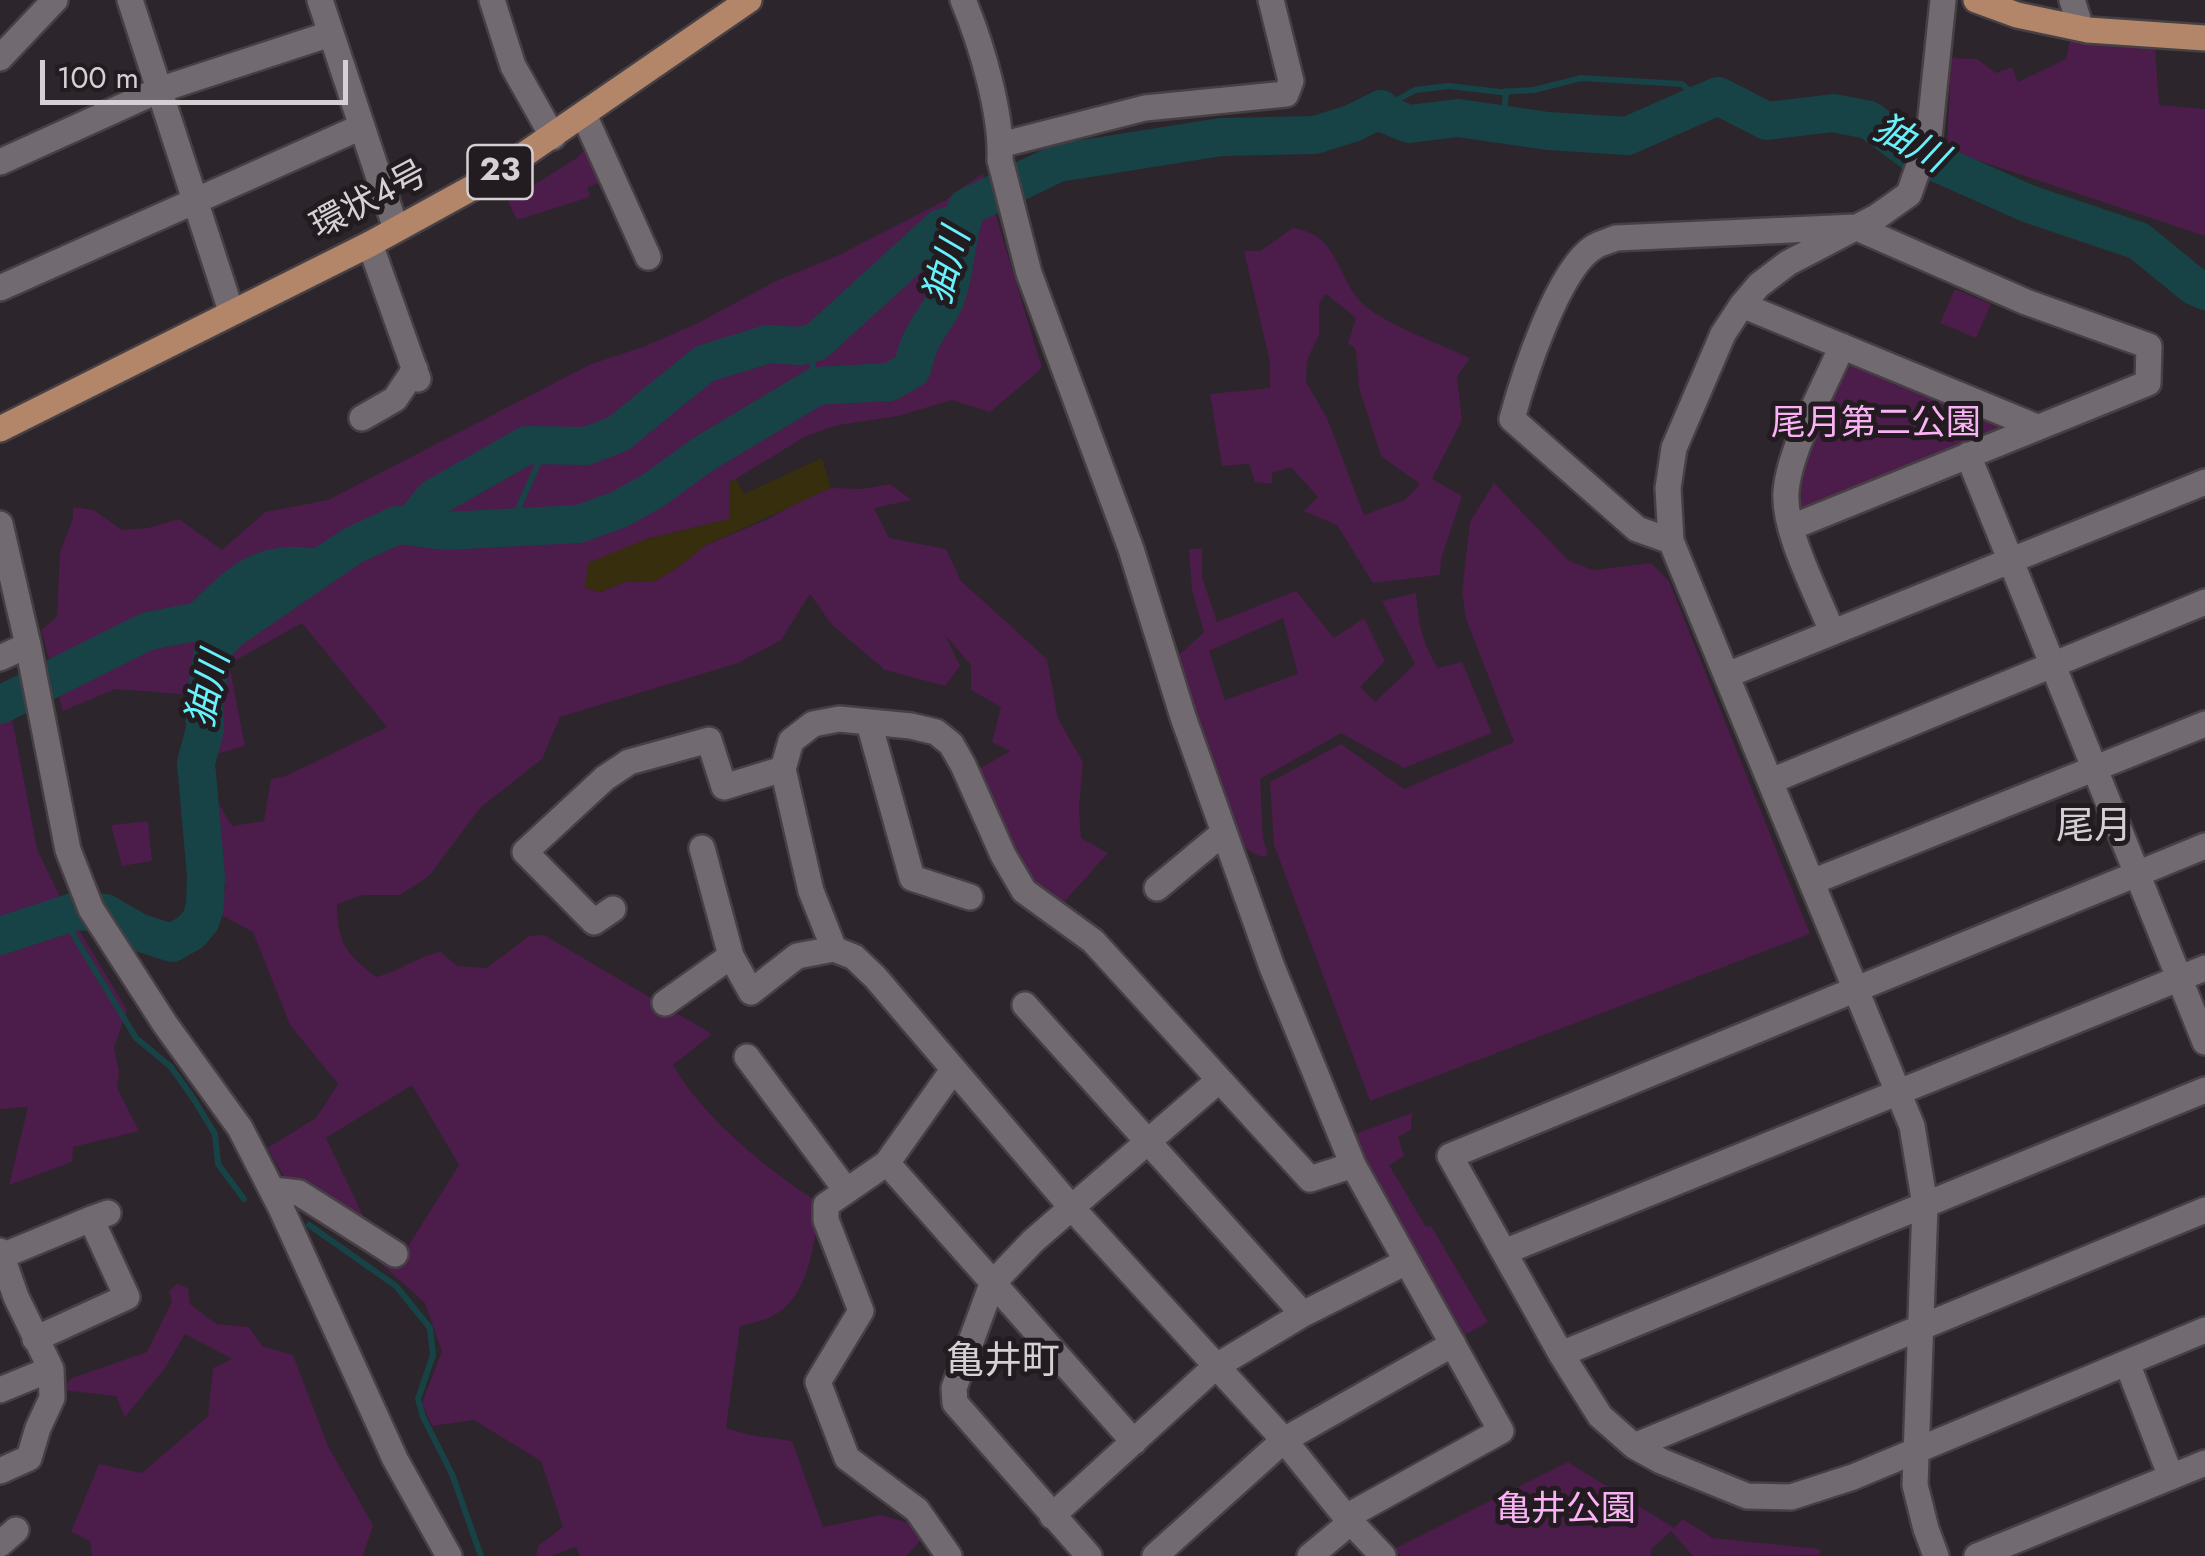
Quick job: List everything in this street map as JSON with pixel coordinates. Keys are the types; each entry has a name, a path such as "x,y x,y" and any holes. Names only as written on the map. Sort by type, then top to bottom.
{"main road":[{"name":"環状4号","path":"0,429 370,244 490,178 749,0"},
{"path":"1976,0 2018,15 2082,28 2205,38"}],"street":[{"path":"0,58 55,0"},
{"path":"130,0 231,311"},
{"path":"320,0 396,230"},
{"path":"492,0 513,66 553,137"},
{"path":"963,0 989,86 1000,152 1029,273 1131,549 1223,833 1272,967 1353,1165 1501,1431 1348,1520 1310,1556"},
{"path":"1000,152 1145,108 1286,94 1290,80 1271,0"},
{"path":"1936,1556 1915,1485 1925,1205 1912,1126 1672,541 1668,488 1674,448 1723,334 1742,305 1788,263 1909,194 1929,137 1944,0"},
{"path":"2072,0 2082,28"},
{"path":"0,162 159,90 330,34"},
{"path":"584,115 648,257"},
{"path":"0,288 361,127"},
{"path":"1672,541 1637,529 1512,419 1525,371 1566,280 1591,248 1616,238 1855,227 2026,302 2150,346 2148,383 1792,527"},
{"path":"362,418 395,399 417,374 370,244"},
{"path":"1742,305 2037,426"},
{"path":"1832,632 1792,527 1786,493 1796,453 1842,346"},
{"path":"1968,455 2205,1042"},
{"path":"1726,674 2205,482"},
{"path":"0,524 68,850 91,909 104,934 240,1128 280,1206 395,1460 449,1556"},
{"path":"1770,781 2205,602"},
{"path":"0,658 29,651"},
{"path":"834,949 811,890 783,768 791,741 813,724 840,719 936,732 951,744 1024,891 1093,941 1310,1178 1353,1165"},
{"path":"869,723 912,878 970,897"},
{"path":"1812,882 2205,724"},
{"path":"613,909 594,922 525,852 605,778 630,762 708,740 724,787 783,768"},
{"path":"1158,888 1223,833"},
{"path":"2205,846 1450,1156 1600,1416 1634,1446 1661,1461 1747,1496 1791,1497 1822,1487 2205,1330"},
{"path":"702,848 731,956 751,992 798,956 834,949 854,957 1383,1556"},
{"path":"664,1004 731,956"},
{"path":"1504,1252 2205,968"},
{"path":"1025,1005 1303,1314"},
{"path":"747,1057 846,1190"},
{"path":"949,1556 917,1510 848,1458 818,1382 861,1311 826,1220 826,1205 888,1163 953,1070"},
{"path":"1089,1556 955,1403 954,1388 992,1284 1071,1207 1218,1080"},
{"path":"1561,1354 2205,1090"},
{"path":"888,1163 1134,1442"},
{"path":"280,1206 299,1193 395,1254"},
{"path":"1634,1446 2205,1210"},
{"path":"0,1471 30,1458 52,1398 51,1369 8,1300 1,1253 99,1216 126,1298 35,1338"},
{"path":"1052,1516 1216,1367 1303,1314 1406,1262"},
{"path":"1155,1556 1284,1440 1453,1344"},
{"path":"2127,1363 2171,1476"},
{"path":"0,1390 51,1369"},
{"path":"1977,1556 2205,1463"}],"green space":[{"path":"2070,40 2155,47 2159,105 2205,109 2205,236 1947,150 1951,58 1977,59 1996,73 2012,67 2018,82 2066,59"},
{"path":"590,144 605,181 587,187 590,197 517,220 508,201 577,158"},
{"path":"983,173 1042,368 990,412 952,400 898,416 838,425 806,436 729,483 730,519 646,539 600,592 625,582 655,581 704,546 766,520 813,494 831,488 862,489 890,484 912,500 874,508 889,538 946,549 961,581 1047,659 1058,719 1083,762 1081,838 1108,853 1063,903 1017,865 974,772 1010,751 992,742 1001,707 971,690 971,665 945,635 960,666 945,686 885,670 832,625 810,594 781,640 738,663 560,717 542,759 480,808 429,876 400,895 363,895 337,904 339,929 346,947 376,977 441,952 457,966 487,968 529,936 544,935 712,1034 673,1065 702,1105 738,1142 819,1203 808,1267 794,1296 771,1317 740,1326 726,1428 792,1441 823,1527 881,1515 912,1524 921,1540 906,1556 580,1556 576,1547 551,1556 536,1556 538,1546 563,1527 541,1461 474,1420 432,1426 422,1403 442,1351 425,1303 367,1251 307,1216 267,1148 316,1118 338,1084 290,1025 253,932 225,917 212,915 226,888 196,807 192,695 115,689 63,711 41,630 57,617 60,552 73,518 73,507 94,510 122,530 179,519 222,550 265,512 328,500 591,364 700,322 944,201","holes":["302,623 387,727 286,776 271,779 264,821 232,826 215,797 209,756 245,746 229,664","412,1085 459,1165 407,1248 367,1224 326,1138"]},
{"path":"1293,228 1308,232 1328,248 1364,305 1398,326 1470,358 1457,376 1462,420 1432,479 1462,496 1441,559 1440,575 1373,583 1337,525 1304,511 1318,497 1291,467 1272,473 1272,484 1255,482 1249,464 1222,466 1210,394 1270,388 1270,362 1244,251 1260,251","holes":["1326,294 1356,318 1348,343 1356,349 1359,388 1381,456 1420,484 1405,500 1364,515 1327,418 1306,382 1307,360 1319,335 1319,303"]},
{"path":"1955,289 1991,304 1976,338 1940,323"},
{"name":"尾月第二公園","path":"1859,364 2006,427 1811,510 1800,506 1805,469 1817,434 1847,366"},
{"path":"1494,483 1569,561 1593,570 1651,563 1669,581 1810,934 1370,1101 1274,845 1270,782 1341,744 1404,789 1514,742 1466,619 1462,592 1470,522"},
{"path":"1202,548 1202,577 1217,622 1296,591 1334,638 1364,618 1385,661 1360,687 1375,702 1415,664 1382,601 1416,593 1428,650 1438,668 1462,662 1492,733 1404,768 1341,733 1260,779 1263,839 1268,855 1261,857 1240,845 1178,656 1204,632 1192,590 1189,549","holes":["1283,618 1298,674 1225,700 1209,651"]},
{"path":"11,713 37,849 63,903 127,1010 114,1048 119,1072 117,1088 139,1131 73,1147 72,1162 9,1185 28,1107 0,1109 0,718"},
{"path":"148,821 152,861 122,866 111,825"},
{"path":"1412,1113 1411,1130 1398,1137 1404,1156 1389,1165 1488,1322 1465,1335 1372,1174 1355,1134"},
{"path":"177,1284 188,1288 190,1304 216,1324 249,1327 262,1346 293,1355 328,1446 373,1525 363,1556 92,1556 90,1541 71,1532 99,1464 142,1473 208,1416 213,1368 232,1359 185,1334 165,1368 125,1417 116,1396 61,1390 72,1378 147,1352 172,1302 169,1291"},
{"name":"亀井公園","path":"1568,1462 1674,1528 1683,1519 1712,1538 1820,1549 1820,1555 1693,1556 1671,1531 1651,1549 1651,1556 1401,1556 1394,1549"}],"sand":[{"path":"822,458 831,488 704,546 655,581 625,582 600,592 585,588 588,563 646,539 729,519 729,483 736,479 744,494"}],"waterway":[{"path":"1381,109 1415,90 1449,86 1500,92 1534,90 1581,78 1682,84 1703,103"},
{"path":"1503,125 1506,91"},
{"name":"㹨川","path":"0,936 76,911 105,913 138,932 172,943 191,932 201,920 206,876 196,763 205,729 204,703 214,646 231,629 352,546 397,525 445,531 579,524 620,509 654,490 702,455 817,386 890,382 912,369 920,342 946,298 967,207 1058,163 1221,137 1315,135 1381,109 1382,113 1409,124 1458,118 1548,131 1627,136 1718,96 1767,121 1833,113 1869,120 1912,152 2029,204 2139,241 2205,291"},
{"path":"411,526 434,498 527,445 586,446 618,434 704,364 768,344 800,346 816,342 941,228 961,222"},
{"path":"800,346 812,361 817,386"},
{"path":"515,528 514,518 546,446"},
{"path":"200,621 252,576 281,566 318,568"},
{"path":"0,705 148,631 200,621 231,629"},
{"path":"62,916 136,1038 171,1067 193,1098 215,1134 218,1164 244,1199"},
{"path":"309,1225 396,1286 430,1328 433,1355 418,1399 452,1474 481,1556"}],"district":[{"name":"尾月","path":"2094,829"},
{"name":"亀井町","path":"1003,1364"}]}
